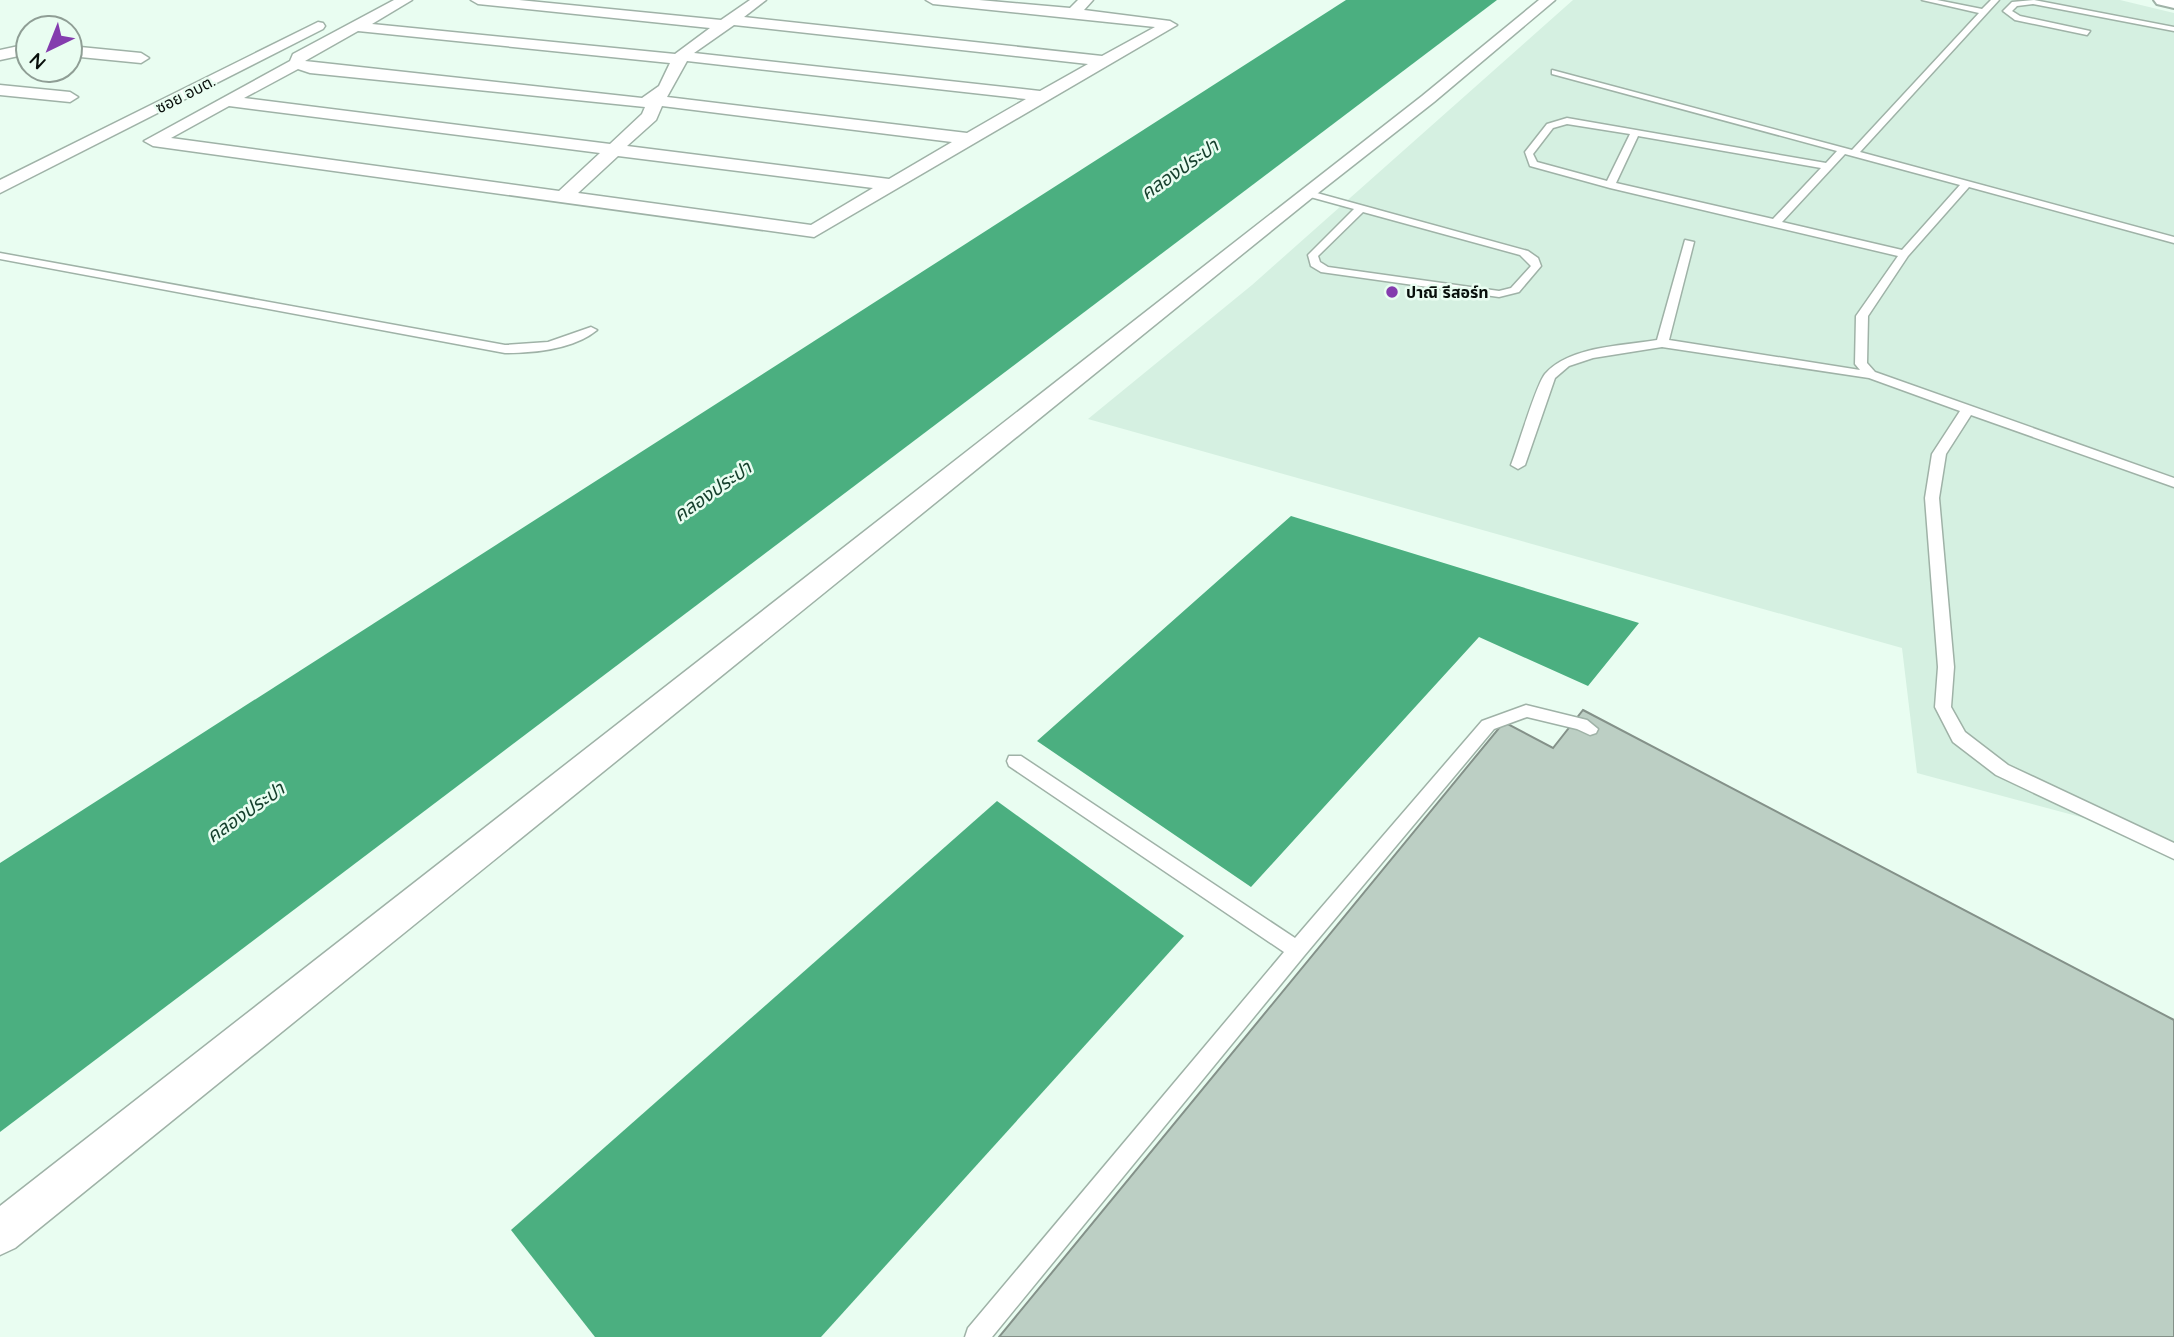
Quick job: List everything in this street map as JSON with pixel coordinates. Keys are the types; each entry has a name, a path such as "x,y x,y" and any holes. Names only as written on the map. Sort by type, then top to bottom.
{"main road":[{"path":"2163,0 2174,3"}],"street":[{"name":"ซอย อบต.","path":"0,187 344,19 370,0"},
{"path":"297,63 298,57 316,45 344,19 405,0"},
{"path":"478,0 727,22 1103,61"},
{"path":"563,197 650,116 656,100 669,84 680,58 759,0"},
{"path":"933,0 1021,4 1170,25 1042,96 970,139 891,185 814,231 153,141 297,63 310,68 632,103 656,100 970,139"},
{"path":"1073,13 1086,0"},
{"path":"0,1233 1306,193 1428,99 1548,0"},
{"path":"344,19 1042,96"},
{"path":"84,52 141,58"},
{"path":"0,90 69,97"},
{"path":"228,101 891,185"}],"lane":[{"path":"1926,0 1984,12"},
{"path":"1775,223 1995,0"},
{"path":"2088,33 2018,18 2007,10 2015,4 2033,2 2174,29"},
{"path":"1555,72 2174,240"},
{"path":"1829,166 1567,121 1550,126 1528,154 1533,164 1549,170 1904,254"},
{"path":"1610,185 1636,131"},
{"path":"1871,375 1860,364 1863,316 1904,254 1967,183"},
{"path":"1306,193 1361,208 1524,253 1534,260 1536,266 1515,290 1499,294 1325,270 1315,264 1313,255 1361,208"},
{"path":"1662,343 1689,242"},
{"path":"0,256 505,349 533,350 555,345 591,330"},
{"path":"1518,465 1549,377 1565,363 1591,355 1662,343 1871,375 2174,483"},
{"path":"1968,410 1940,454 1932,498 1946,667 1943,707 1959,737 2001,770 2174,851"},
{"path":"977,1337 1297,950 1488,725 1527,711 1581,724 1605,737"},
{"path":"1015,761 1297,950"}],"shaded area":[{"path":"1573,0 2120,0 2174,13 2174,842 1917,773 1902,648 1088,419 1252,285"}],"water":[{"name":"คลองประปา","path":"1346,0 1497,0 0,1132 0,863"},
{"path":"1291,516 1639,623 1588,686 1479,637 1251,887 1037,741"},
{"path":"997,801 1184,936 821,1337 595,1337 511,1230"}],"building":[{"path":"1583,710 2174,1020 2174,1337 999,1337 1504,722 1553,748"}],"place":[{"name":"ปาณิ รีสอร์ท","path":"1392,292"}]}
